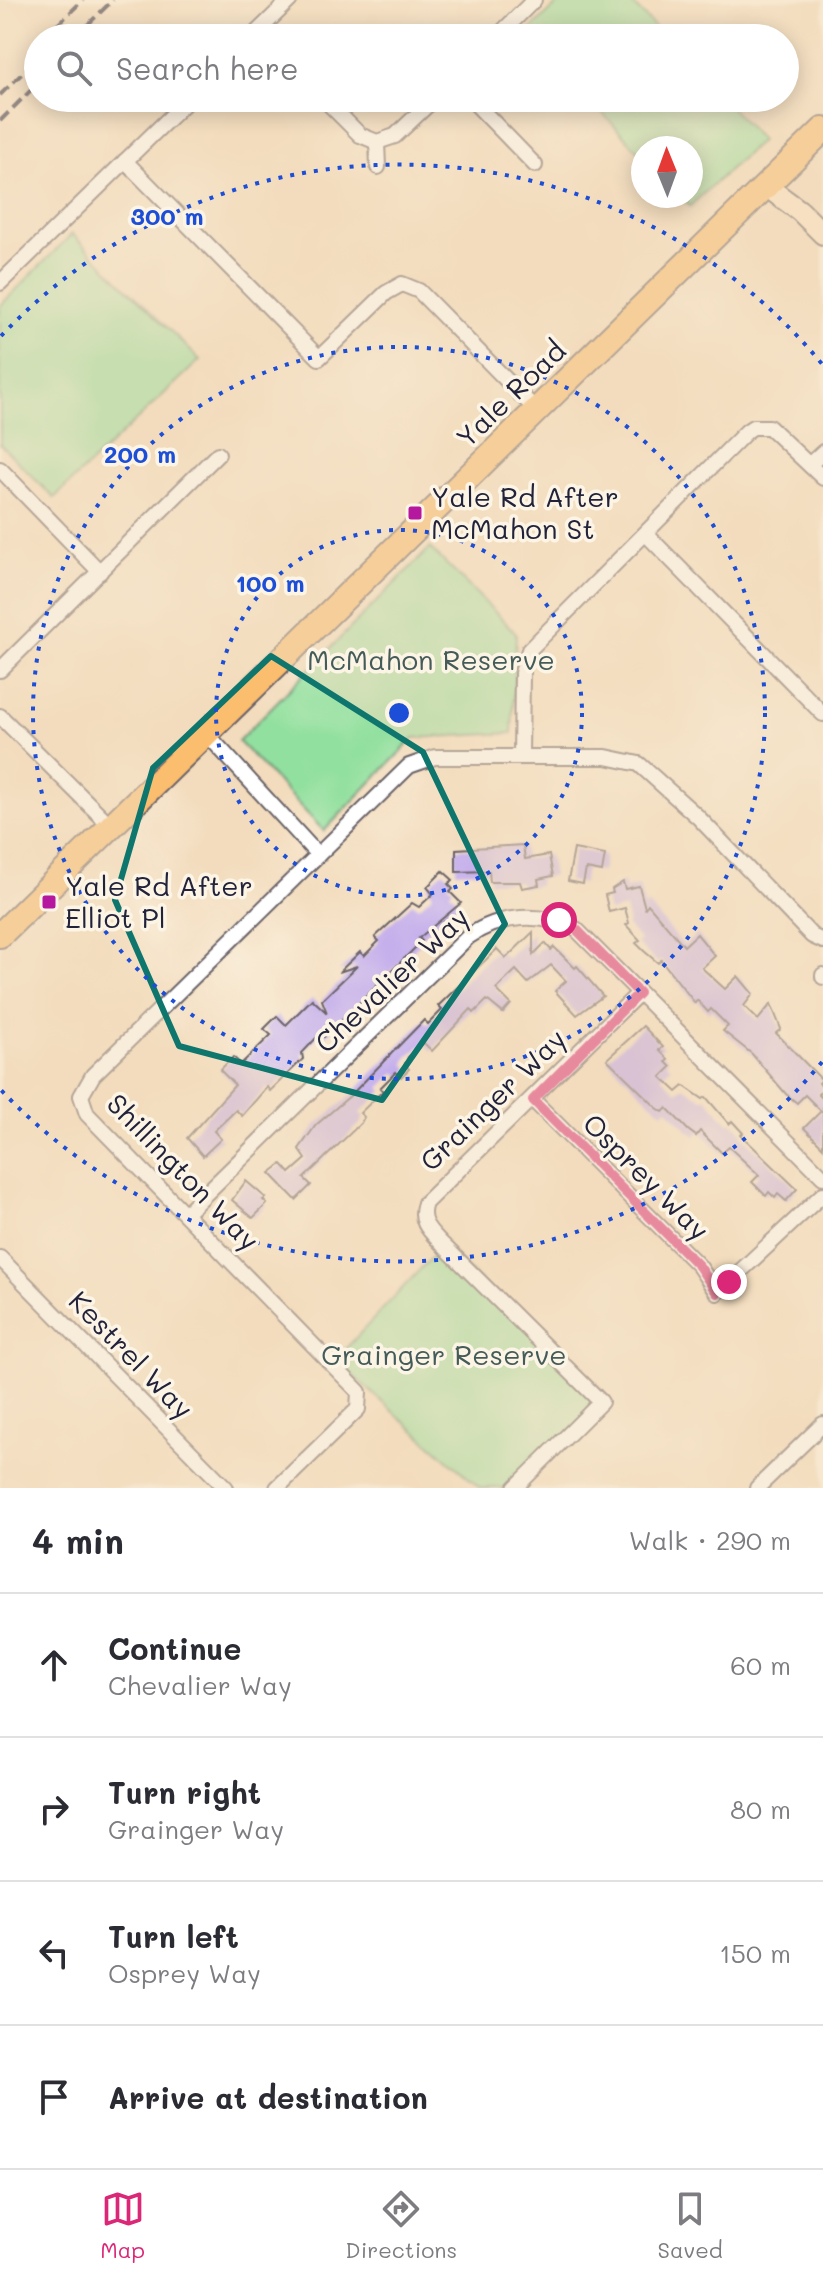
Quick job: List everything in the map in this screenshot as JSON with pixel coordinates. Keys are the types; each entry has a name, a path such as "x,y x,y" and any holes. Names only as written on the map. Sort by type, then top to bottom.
{"main road":[{"name":"Yale Road","path":"0,935 823,130"}],"street":[{"path":"269,24 290,0"},
{"path":"510,24 534,0"},
{"path":"0,283 176,112"},
{"path":"337,112 360,135 377,142 395,136 420,112"},
{"path":"484,112 535,165"},
{"path":"377,142 378,167"},
{"path":"125,161 318,364 386,293 402,284 419,291 536,410"},
{"path":"771,181 823,234"},
{"path":"521,756 522,673 529,650 753,427 769,427 823,478"},
{"path":"810,464 823,452"},
{"path":"0,670 218,454"},
{"path":"0,469 100,572"},
{"path":"646,534 823,714"},
{"path":"0,716 111,826"},
{"path":"206,733 318,855"},
{"name":"Shillington Way","path":"277,1488 358,1409 359,1392 87,1114 81,1096 84,1086 409,766 421,760 606,757 639,764 698,817 812,936 823,941"},
{"name":"Chevalier Way","path":"186,1213 482,927 517,919 559,920 576,929 823,1177"},
{"name":"Grainger Way","path":"515,1488 601,1402 443,1245 422,1217 425,1203 639,993"},
{"name":"Osprey Way","path":"533,1100 699,1266 717,1293 823,1194"},
{"name":"Kestrel Way","path":"0,1258 226,1488"},
{"path":"757,1488 823,1424"}],"highlighted area":[{"path":"271,656 423,752 505,924 382,1100 179,1046 115,900 153,768"}],"green space":[{"path":"562,0 629,0 652,24 537,24"},
{"path":"601,112 735,112 761,140 703,194 703,136 631,136 631,143"},
{"path":"72,234 200,360 54,498 0,444 0,306"},
{"name":"McMahon Reserve","path":"430,548 516,633 512,733 414,738 324,831 238,741"},
{"name":"Grainger Reserve","path":"443,1245 601,1402 515,1488 480,1488 335,1360"}],"building":[{"path":"523,845 525,859 549,855 553,876 538,879 539,885 522,888 520,882 490,882 489,871 456,872 456,849"},
{"path":"574,849 605,855 602,872 586,869 583,884 568,881"},
{"path":"443,871 453,880 448,884 453,889 450,892 461,903 419,938 422,941 332,1030 324,1037 318,1036 302,1053 303,1059 270,1091 267,1087 242,1116 236,1110 214,1131 221,1139 203,1156 187,1138 235,1085 220,1070 233,1057 241,1064 271,1035 264,1029 277,1016 286,1025 312,999 327,1013 322,1000 357,966 339,972 360,952 364,956 379,941 375,937 412,903 419,907 433,894 427,887"},
{"path":"623,882 625,889 639,886 645,908 648,904 684,946 697,934 715,956 702,968 725,989 738,976 753,994 744,1006 758,1020 771,1004 781,1029 776,1033 822,1080 819,1083 823,1089 818,1094 823,1099 823,1147 804,1128 821,1111 805,1095 797,1103 786,1094 752,1054 723,1031 728,1026 711,1009 708,1012 697,1000 695,1003 661,960 658,963 636,943 640,940 626,925 629,923 625,908 609,912 605,895 613,893 612,889"},
{"path":"533,932 533,955 545,943 551,950 554,947 575,968 577,966 603,996 577,1015 555,991 566,981 551,965 528,983 516,970 496,989 511,1004 503,1013 487,1000 474,1013 471,1009 432,1051 424,1043 408,1057 405,1064 409,1069 401,1077 396,1072 380,1088 383,1091 360,1113 364,1117 361,1123 304,1178 311,1185 296,1200 270,1173 282,1164 290,1173 306,1159 299,1149 316,1125 351,1095 424,1020 428,1024 442,1010 438,1006 497,949 506,958"},
{"path":"643,1026 663,1047 659,1050 671,1067 661,1077 677,1092 684,1086 703,1099 706,1097 729,1124 732,1121 743,1133 741,1135 797,1189 786,1201 778,1194 775,1198 769,1192 766,1196 752,1182 759,1175 729,1147 722,1153 700,1131 696,1136 688,1130 667,1108 663,1112 657,1108 607,1059"},
{"path":"246,1181 266,1198 263,1200 267,1204 253,1218 232,1200"}],"railway":[{"path":"58,24 83,0"},
{"path":"88,24 113,0"},
{"path":"0,95 24,72"},
{"path":"0,121 24,97"}],"place":[{"name":"Yale Rd After McMahon St","path":"415,513"},
{"name":"Yale Rd After Elliot Pl","path":"49,902"}],"route":[{"path":"559,920 576,929 639,993 533,1100 699,1266 717,1293 729,1282"}]}
